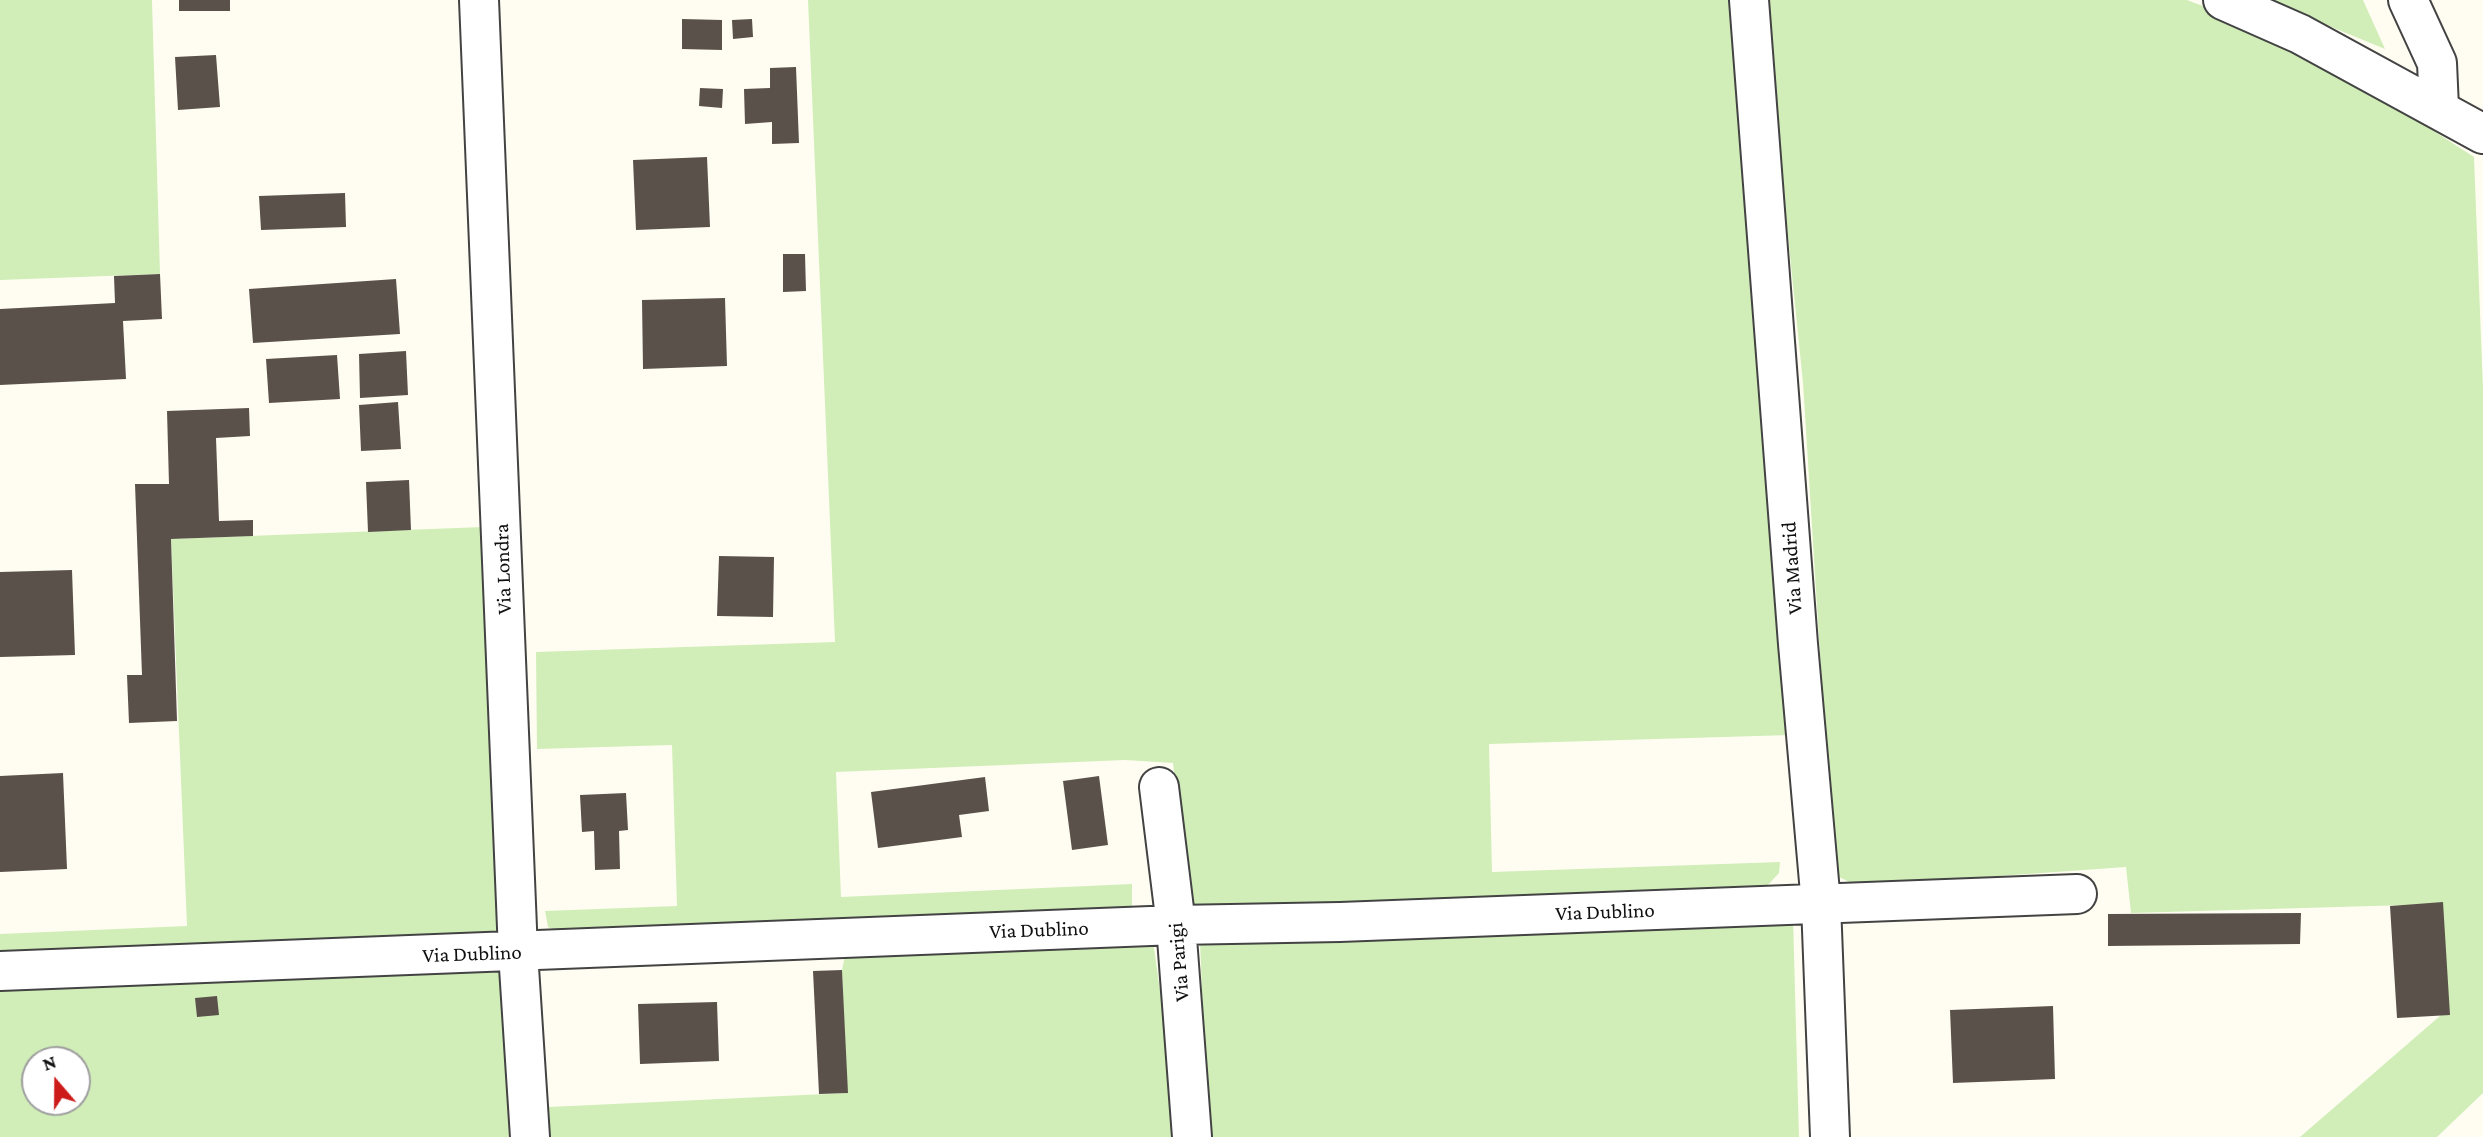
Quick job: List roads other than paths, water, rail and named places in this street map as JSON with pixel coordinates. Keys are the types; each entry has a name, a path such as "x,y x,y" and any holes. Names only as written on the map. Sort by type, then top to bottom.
{"street":[{"name":"Via Londra","path":"480,0 519,952 530,1137"},
{"name":"Via Madrid","path":"1748,0 1821,904 1830,1137"},
{"path":"2223,0 2300,34 2483,134"},
{"path":"2408,0 2437,63 2439,108"},
{"name":"Via Parigi","path":"1159,787 1176,925 1192,1137"},
{"name":"Via Dublino","path":"0,971 1176,925 1340,922 2077,894"}]}
